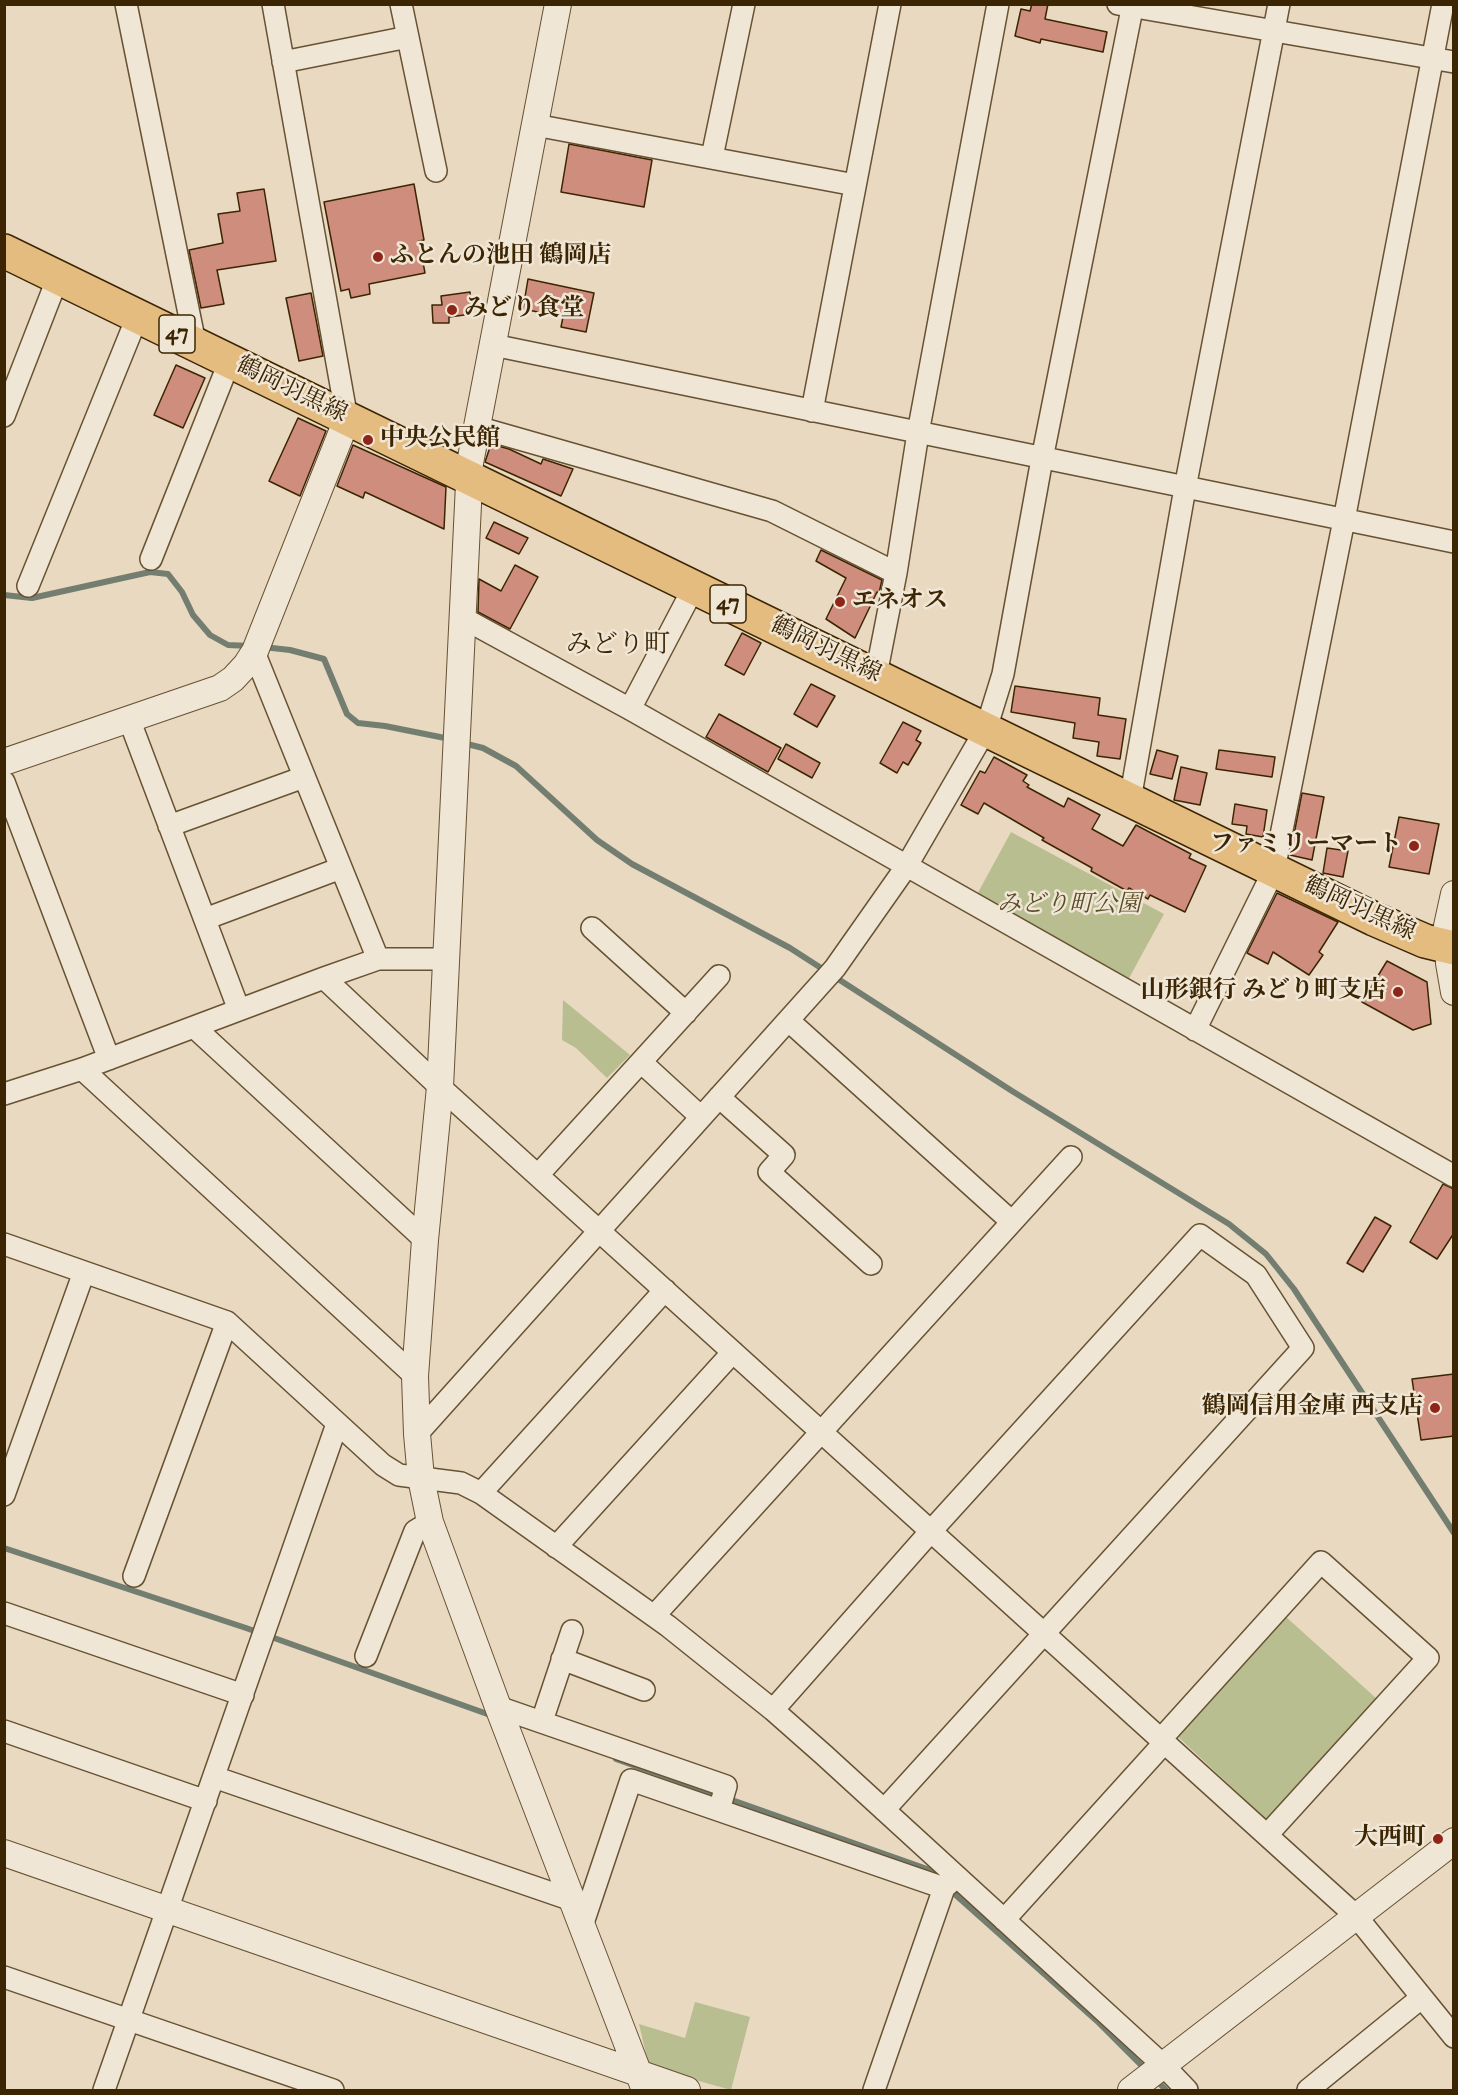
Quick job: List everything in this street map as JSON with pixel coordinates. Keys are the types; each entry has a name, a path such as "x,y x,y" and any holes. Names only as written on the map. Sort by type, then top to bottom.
{"main road":[{"name":"鶴岡羽黒線","path":"4,251 1374,919 1425,941 1451,948"}],"street":[{"path":"126,4 195,343"},
{"path":"4,762 220,688 233,679 246,665 257,645 348,419 273,4"},
{"path":"401,4 436,171"},
{"path":"558,4 470,463 440,1087 415,1376 417,1434 421,1478 430,1522 498,1707 642,2082"},
{"path":"712,157 744,4"},
{"path":"812,411 890,4"},
{"path":"876,675 896,573 918,433 998,4"},
{"path":"1130,800 1185,488 1279,4"},
{"path":"1196,1030 1274,870 1443,4"},
{"path":"417,1434 828,976 906,867 986,729 1003,674 1128,5 1454,62"},
{"path":"284,62 408,37"},
{"path":"535,124 855,185"},
{"path":"4,416 58,277"},
{"path":"28,586 138,315"},
{"path":"493,345 1454,542"},
{"path":"151,559 230,360"},
{"path":"477,427 772,511 896,573"},
{"path":"630,709 694,587"},
{"path":"461,617 630,709 1454,1176"},
{"path":"257,645 304,777 378,960"},
{"path":"129,719 239,1010"},
{"path":"169,826 304,777"},
{"path":"4,782 109,1059"},
{"path":"204,919 341,868"},
{"path":"1454,894 1447,926 1454,992"},
{"path":"592,928 686,1013"},
{"path":"4,1094 82,1069 378,960 447,959"},
{"path":"538,1175 719,976"},
{"path":"324,978 440,1087 1356,1916 1454,2037"},
{"path":"789,1021 1012,1222"},
{"path":"194,1027 425,1240"},
{"path":"640,1062 701,1117"},
{"path":"82,1069 415,1376"},
{"path":"719,1097 784,1155 769,1172 871,1264"},
{"path":"654,1616 1071,1157"},
{"path":"773,1710 1200,1235 1256,1275 1304,1348 884,1810"},
{"path":"4,1244 227,1322 383,1465 399,1475 461,1483 481,1493 654,1616 773,1710 884,1810 950,1882 1004,1920 1163,2065 1186,2091"},
{"path":"4,1496 84,1272"},
{"path":"481,1493 666,1290"},
{"path":"134,1576 227,1322"},
{"path":"556,1547 733,1352"},
{"path":"104,2091 337,1424"},
{"path":"366,1656 415,1531 430,1522"},
{"path":"1004,1920 1321,1562 1428,1658 1268,1835"},
{"path":"4,1614 243,1695"},
{"path":"542,1721 572,1631"},
{"path":"562,1659 644,1690"},
{"path":"498,1707 726,1786 719,1810"},
{"path":"4,1731 206,1801"},
{"path":"214,1777 572,1900"},
{"path":"582,1926 631,1780 950,1882"},
{"path":"1131,2091 1454,1841"},
{"path":"4,1853 642,2082 687,2091"},
{"path":"874,2091 950,1882"},
{"path":"4,1977 333,2091"},
{"path":"1322,2086 1421,1998"}],"green space":[{"name":"みどり町公園","path":"1011,832 1164,914 1128,980 975,898"},
{"path":"563,1000 630,1055 607,1078 576,1048 562,1040"},
{"path":"1285,1616 1377,1699 1267,1820 1175,1734"},
{"path":"695,2002 750,2017 731,2090 649,2067 639,2024 685,2038"}],"building":[{"path":"1032,4 1048,4 1045,19 1107,32 1103,52 1041,39 1040,43 1015,36 1021,9 1030,11"},
{"path":"569,144 652,160 644,207 561,192"},
{"name":"ふとんの池田 鶴岡店","path":"414,184 424,240 419,241 425,273 369,284 370,294 351,298 349,289 341,291 324,202"},
{"path":"264,189 276,261 217,270 224,304 201,308 189,250 223,243 218,214 240,211 237,193"},
{"path":"528,279 594,293 586,332 561,327 563,317 523,309"},
{"name":"みどり食堂","path":"470,292 472,314 449,317 449,323 433,323 432,305 442,305 441,296"},
{"path":"311,293 323,356 299,361 286,298"},
{"path":"176,365 205,378 183,428 154,415"},
{"path":"298,418 326,431 300,496 269,481"},
{"path":"491,444 509,449 541,464 543,459 573,469 561,496 485,462"},
{"path":"353,445 446,487 444,529 365,492 363,498 337,486"},
{"path":"494,522 528,538 519,554 486,538"},
{"path":"821,550 882,580 879,593 877,592 855,638 826,619 846,578 816,561"},
{"path":"515,565 538,577 510,629 478,612 479,579 501,591"},
{"path":"742,633 761,643 744,675 725,665"},
{"path":"811,684 835,696 817,727 794,714"},
{"path":"1015,686 1100,698 1098,715 1126,719 1120,759 1097,756 1099,742 1073,738 1075,723 1011,712"},
{"path":"719,714 781,748 768,772 706,737"},
{"path":"903,722 921,731 916,740 921,743 908,765 903,762 897,773 880,763"},
{"path":"786,744 820,763 812,778 778,759"},
{"path":"1157,750 1178,756 1172,779 1150,774"},
{"path":"1219,750 1275,757 1272,777 1216,769"},
{"path":"994,757 1027,775 1023,781 1029,785 1027,787 1064,807 1068,798 1100,815 1092,829 1123,846 1136,825 1191,854 1189,858 1206,866 1185,912 1150,895 1148,899 1129,888 1127,891 1091,871 1092,868 984,803 978,814 961,805 980,771 985,773"},
{"path":"1181,767 1207,773 1200,805 1174,800"},
{"path":"1302,793 1324,797 1312,860 1290,855"},
{"path":"1235,804 1267,810 1263,837 1246,834 1247,826 1232,824"},
{"name":"ファミリーマート","path":"1399,817 1439,824 1429,874 1389,867"},
{"path":"1327,848 1348,851 1343,877 1323,873"},
{"path":"1277,893 1338,922 1319,952 1323,955 1309,975 1273,952 1268,964 1247,953"},
{"name":"山形銀行 みどり町支店","path":"1387,961 1427,982 1431,1024 1413,1030 1362,1002"},
{"path":"1443,1184 1454,1189 1454,1233 1437,1259 1410,1242"},
{"path":"1375,1217 1391,1226 1363,1272 1347,1263"},
{"name":"鶴岡信用金庫 西支店","path":"1454,1374 1454,1436 1421,1440 1412,1379"}],"waterway":[{"path":"4,595 32,598 150,572 168,574 182,592 193,615 210,635 228,645 250,646"},
{"path":"263,647 290,650 324,659 347,714 358,723 450,739"},
{"path":"463,743 483,748 516,766 597,840 632,864 790,948 1012,1091 1229,1224 1266,1254 1294,1289 1454,1533"},
{"path":"4,1548 246,1628 493,1716"},
{"path":"616,1759 927,1869 937,1878"},
{"path":"949,1889 1097,2021 1147,2071"},
{"path":"1154,2078 1166,2090"}],"place":[{"name":"ふとんの池田 鶴岡店","path":"378,257"},
{"name":"みどり食堂","path":"452,310"},
{"name":"中央公民館","path":"368,440"},
{"name":"エネオス","path":"840,602"},
{"name":"ファミリーマート","path":"1414,846"},
{"name":"山形銀行 みどり町支店","path":"1398,992"},
{"name":"鶴岡信用金庫 西支店","path":"1435,1408"},
{"name":"大西町","path":"1438,1839"}],"district":[{"name":"みどり町","path":"618,647"}]}
